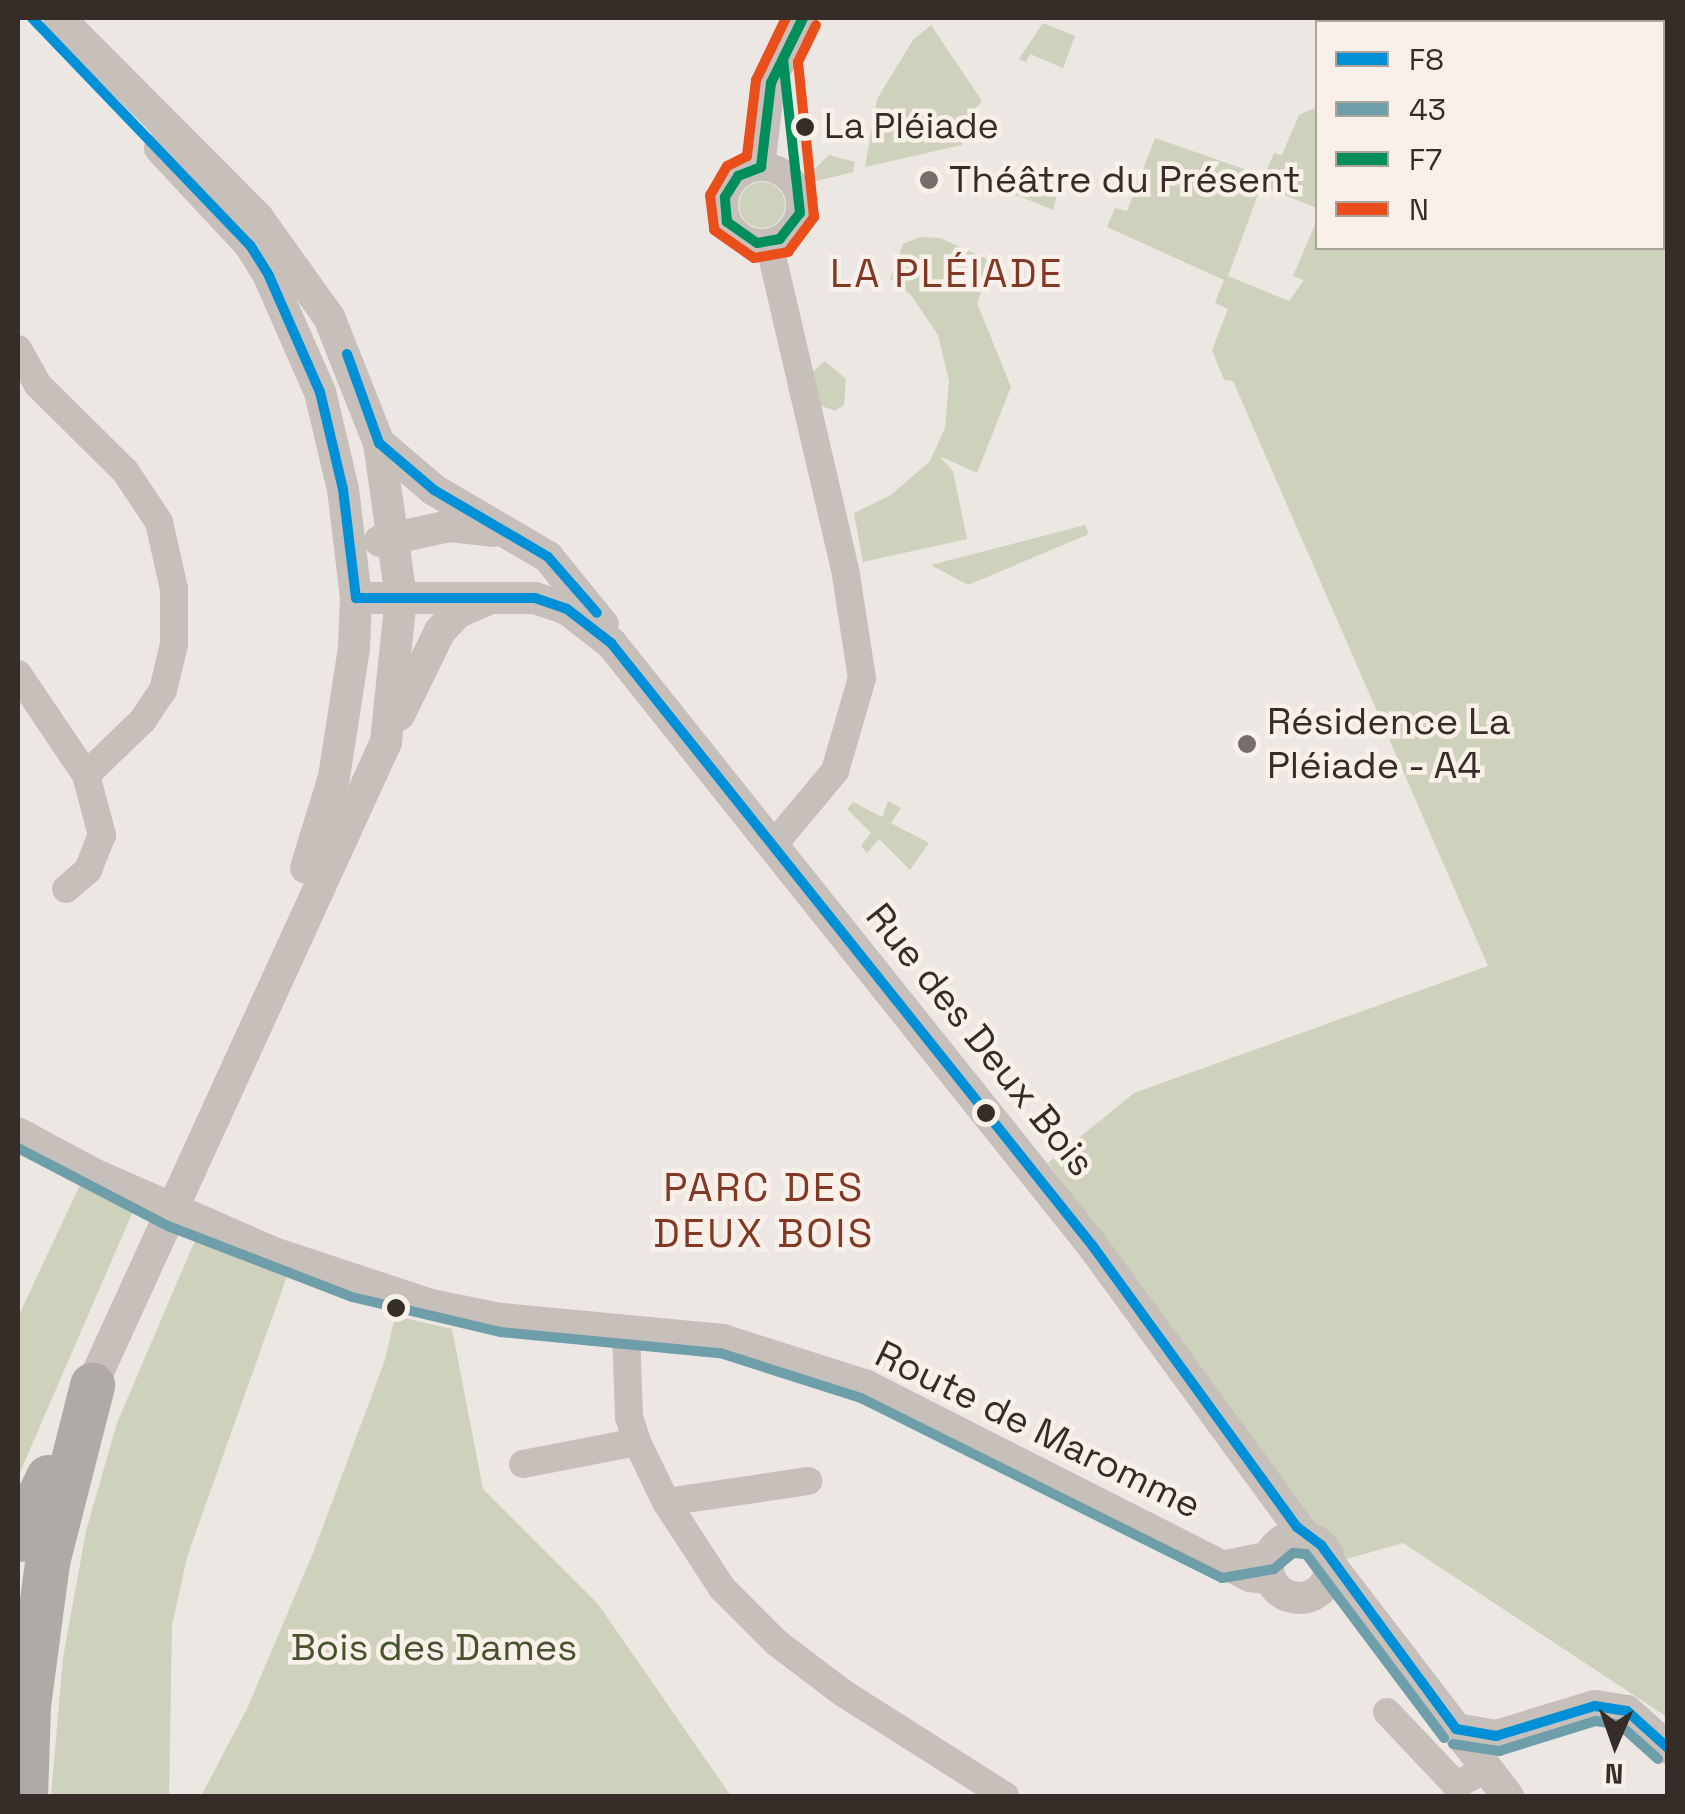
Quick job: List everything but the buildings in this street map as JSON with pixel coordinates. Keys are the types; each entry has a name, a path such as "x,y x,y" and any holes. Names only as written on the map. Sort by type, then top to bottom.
{"highway":[{"path":"18,1538 92,1385"},
{"path":"26,1796 28,1705 47,1562 92,1385"}],"street":[{"path":"760,167 771,83 803,18"},
{"path":"45,20 258,218 329,317 379,443 398,539 401,597 386,742"},
{"path":"45,20 250,245 293,322 320,392 350,543 356,598 329,796 234,1064"},
{"path":"760,167 783,173 800,202 789,233 769,243 734,232 724,210 738,176 760,167"},
{"path":"769,243 838,539 862,678 836,771 775,843"},
{"path":"18,350 38,385 125,471 158,522 174,589 174,644 163,690 143,720 86,774"},
{"name":"Rue des Deux Bois","path":"379,443 434,490 562,570 599,616 611,643 775,843 1092,1245 1275,1496 1282,1554"},
{"name":"Rue des Deux Bois","path":"350,543 398,539 450,526 506,532"},
{"path":"92,1385 234,1064 440,631 458,613 497,596"},
{"name":"Rue des Deux Bois","path":"356,598 497,596 552,602 611,643"},
{"path":"18,674 86,774 102,835 88,870 66,889"},
{"name":"Route de Maromme","path":"18,1131 94,1172 274,1251 431,1303 626,1330 723,1338 866,1384 1226,1564 1282,1554"},
{"path":"626,1330 629,1417 637,1442 666,1502 722,1588 777,1643 1005,1796"},
{"path":"523,1464 637,1442"},
{"path":"666,1502 808,1481"},
{"path":"1395,1650 1334,1604 1310,1595 1288,1595 1282,1554 1321,1546 1329,1563 1508,1796"},
{"path":"1310,1595 1327,1579 1329,1563"},
{"path":"1456,1729 1496,1736 1596,1706 1628,1712 1668,1748"},
{"path":"1387,1712 1456,1786 1486,1768"}],"green space":[{"path":"1318,18 1471,20 1324,20"},
{"path":"1667,18 1667,1717 1403,1543 1343,1560 1048,1163 1134,1093 1488,966 1233,381 1224,380 1212,350 1228,309 1215,303 1224,280 1107,227 1115,208 1127,211 1155,138 1264,176 1274,153 1282,155 1299,115 1315,108 1315,207 1261,186 1228,276 1289,301 1304,280 1293,276 1315,225 1315,250 1665,250 1665,20 1490,20"},
{"path":"1043,23 1075,36 1063,68 1030,54 1026,62 1019,59"},
{"path":"931,25 982,101 966,119 962,145 865,167 877,99 913,40"},
{"path":"829,155 855,162 853,172 808,183 804,179"},
{"path":"1006,170 1058,192 1053,210 980,180"},
{"path":"762,182 778,189 785,205 778,221 762,228 746,221 739,205 746,189"},
{"path":"920,237 940,238 993,262 977,303 1011,387 977,473 939,456 953,471 967,539 863,562 854,513 891,495 930,461 945,428 949,381 938,335 911,295 890,279 903,244"},
{"path":"825,361 846,379 844,405 835,411 816,404 810,374"},
{"path":"1085,525 1089,534 968,585 931,565"},
{"path":"888,801 901,808 891,823 929,843 910,870 879,839 867,853 861,846 871,833 847,809 853,802 882,817"},
{"path":"80,1185 134,1209 18,1477 18,1317"},
{"path":"196,1238 287,1276 187,1557 172,1626 169,1796 51,1796 63,1658 86,1531 117,1423"},
{"name":"Bois des Dames","path":"395,1316 452,1329 483,1489 598,1604 731,1796 201,1796 247,1709 313,1553 385,1360"}],"transit line":[{"name":"F8","path":"32,18 250,245 269,276 320,392 343,489 356,598 535,598 567,609 611,643 1092,1245 1297,1527 1321,1545 1456,1729"},
{"name":"N","path":"786,18 756,80 747,156 727,166 710,195 714,230 754,258 788,252 814,217 798,62 816,25"},
{"name":"F7","path":"803,18 783,59 800,213 780,239 757,243 727,222 725,197 738,176 761,167 771,83 803,18"},
{"name":"F8","path":"347,354 379,443 434,490 548,557 597,613"},
{"name":"43","path":"18,1148 168,1226 352,1297 500,1332 720,1353 861,1398 1222,1578 1274,1569 1293,1553 1306,1554 1444,1738"},
{"name":"F8","path":"1456,1729 1496,1736 1595,1706 1627,1711 1668,1748"},
{"name":"43","path":"1453,1744 1499,1751 1596,1721 1620,1725 1658,1759"}],"place":[{"name":"La Pléiade","path":"805,127"},
{"name":"Théâtre du Présent","path":"929,180"},
{"name":"Résidence La Pléiade - A4","path":"1247,744"}],"district":[{"name":"LA PLÉIADE","path":"947,274"},
{"name":"PARC DES DEUX BOIS","path":"764,1211"}]}
